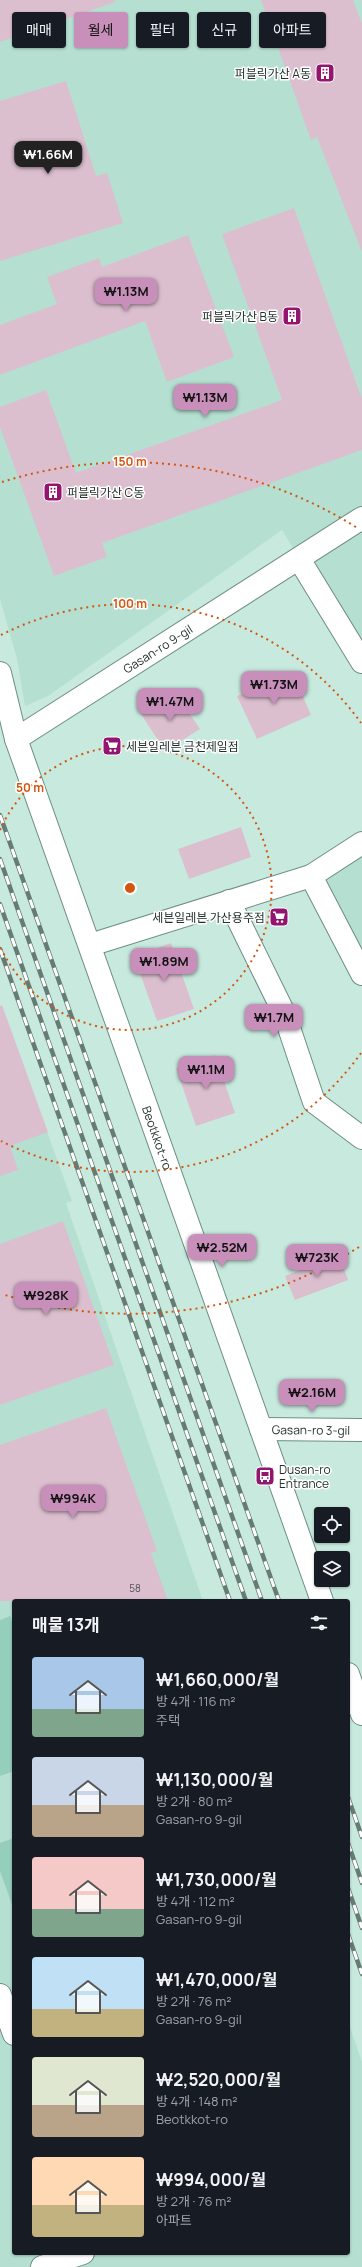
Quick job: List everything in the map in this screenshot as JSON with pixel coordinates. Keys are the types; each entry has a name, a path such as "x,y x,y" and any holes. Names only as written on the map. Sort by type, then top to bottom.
{"street":[{"name":"Gasan-ro 9-gil","path":"16,739 362,518"},
{"path":"299,559 362,662"},
{"name":"Beotkkot-ro","path":"0,673 16,739 321,1599"},
{"path":"90,945 311,876 362,843"},
{"path":"311,876 362,974"},
{"path":"229,901 284,1013 314,1102 362,1138"},
{"name":"Gasan-ro 3-gil","path":"261,1429 362,1430"},
{"path":"350,1680 362,1714"},
{"path":"0,1995 12,2028"},
{"path":"42,2267 77,2255"},
{"path":"92,2255 96,2267"}],"shaded area":[{"path":"0,0 362,0 362,662 282,530 48,696 25,706 17,659 0,599"},
{"path":"362,843 362,976 311,876"},
{"path":"0,1011 10,1028 72,1201 66,1203 202,1599 12,1599 12,2255 350,2255 350,2027 362,2062 362,2267 0,2267"},
{"path":"10,1616 12,1622 12,1772 0,1776 0,1620"},
{"path":"12,1839 12,1904 0,1871 0,1843"}],"building":[{"path":"0,0 114,0 115,2 86,12 74,12 74,16 66,19 66,12 12,12 12,38 0,42"},
{"name":"퍼블릭가산 A동","path":"261,0 353,0 362,24 362,252 317,137 311,140 278,48 326,48 326,12 265,12"},
{"path":"66,81 96,176 107,173 123,223 0,261 0,101"},
{"name":"퍼블릭가산 B동","path":"294,208 362,399 362,450 102,543 107,557 54,576 0,427 0,407 46,390 76,473 282,400 222,234"},
{"path":"188,235 234,357 167,382 145,321 0,375 0,325 57,304 47,277 99,258 102,267"},
{"path":"292,671 311,715 257,739 237,696"},
{"path":"175,692 200,729 165,751 141,714"},
{"path":"241,827 251,857 189,879 178,849"},
{"path":"171,943 194,1009 157,1021 134,956"},
{"path":"2,1005 48,1132 10,1146 18,1170 0,1176 0,1006"},
{"path":"215,1055 235,1113 196,1126 176,1068"},
{"path":"63,1221 114,1365 0,1405 0,1244"},
{"path":"339,1255 348,1280 295,1300 285,1276"},
{"path":"106,1408 157,1551 151,1553 167,1599 12,1599 12,1601 0,1601 0,1445"}],"railway":[{"path":"0,815 278,1599"},
{"path":"0,859 261,1599"},
{"path":"0,904 245,1599"},
{"path":"0,949 229,1599"},
{"path":"350,1803 362,1837"},
{"path":"350,1849 362,1883"},
{"path":"350,1894 362,1928"},
{"path":"350,1940 362,1974"}],"place":[{"name":"퍼블릭가산 A동","path":"325,73"},
{"name":"퍼블릭가산 B동","path":"292,316"},
{"name":"퍼블릭가산 C동","path":"53,492"},
{"name":"세븐일레븐 금천제일점","path":"112,746"},
{"name":"세븐일레븐 가산용주점","path":"279,917"},
{"name":"Dusan-ro Entrance","path":"265,1476"}]}
